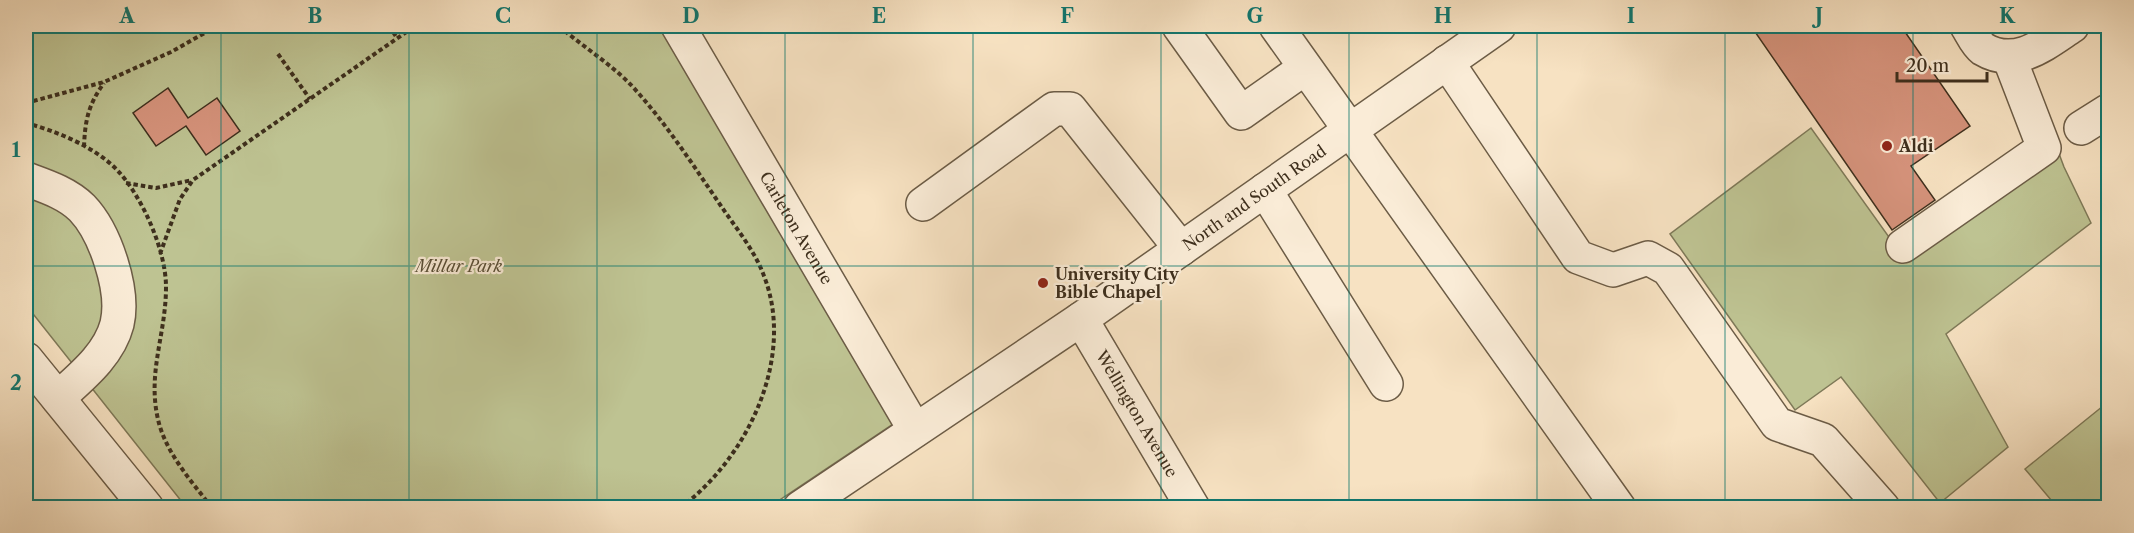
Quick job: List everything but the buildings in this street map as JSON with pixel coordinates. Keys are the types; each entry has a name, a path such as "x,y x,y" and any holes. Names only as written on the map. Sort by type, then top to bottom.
{"street":[{"name":"Carleton Avenue","path":"678,26 915,430"},
{"path":"1179,26 1241,113 1305,68"},
{"path":"1276,26 1619,507"},
{"name":"North and South Road","path":"800,507 1081,319 1499,26"},
{"path":"1967,26 1982,48 2009,57 2032,53 2072,26"},
{"path":"1903,246 2044,148 2009,57"},
{"path":"1447,62 1578,257 1613,270 1648,258 1668,269 1777,424 1823,440 1883,507"},
{"path":"923,204 1054,109 1070,109 1181,249"},
{"path":"2081,128 2109,111"},
{"path":"26,179 54,189 82,208 100,234 111,263 117,293 117,323 107,343 92,367 58,398"},
{"path":"1265,190 1386,384"},
{"name":"Wellington Avenue","path":"1081,319 1193,507"},
{"path":"26,359 147,507"}],"path":[{"path":"26,103 104,82 171,52 217,26"},
{"path":"388,26 397,38"},
{"path":"160,254 180,199 193,180 415,26"},
{"path":"559,26 630,85 672,134 749,246 764,275 771,304 773,336 768,376 754,419 728,460 695,496 680,507"},
{"path":"278,54 310,99"},
{"path":"84,147 86,115 93,98 104,82"},
{"path":"126,183 156,188 193,180"}],"green space":[{"name":"Millar Park","path":"26,26 659,26 893,424 769,507 186,507 26,305"},
{"path":"2049,127 2064,167 2091,223 1946,334 2008,447 1940,503 1841,377 1795,410 1670,234 1811,128 1891,240"},
{"path":"2108,402 2108,507 2057,507 2025,469"}],"place":[{"name":"Aldi","path":"1887,146"},
{"name":"University City Bible Chapel","path":"1043,283"}]}
